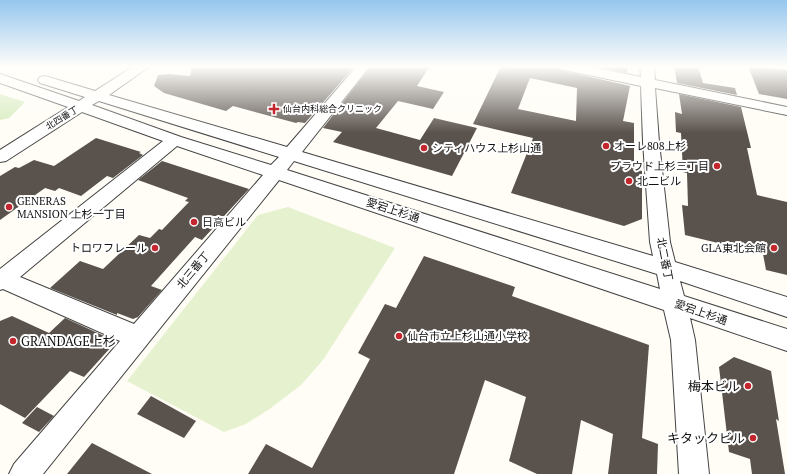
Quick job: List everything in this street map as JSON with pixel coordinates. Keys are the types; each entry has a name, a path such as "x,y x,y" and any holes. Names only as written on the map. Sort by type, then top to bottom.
{"street":[{"name":"愛宕上杉通","path":"41,88 291,154 666,268 787,307"},
{"name":"愛宕上杉通","path":"58,88 175,140 276,171 787,340"},
{"name":"北四番丁","path":"0,157 95,88"},
{"name":"北四番丁","path":"0,143 101,88"},
{"name":"北三番丁","path":"24,474 346,88"},
{"name":"北二番丁","path":"648,88 660,242 683,340 694,474"},
{"path":"699,88 787,112"},
{"path":"137,337 1,280 175,140"}],"green space":[{"path":"0,94 25,102 9,118 0,120"},
{"path":"288,207 395,248 323,360 301,385 271,408 246,424 224,432 127,381 258,215"}],"building":[{"path":"157,88 336,88 305,123 296,123 233,106 226,111 164,93"},
{"path":"354,88 427,88 444,92 433,109 398,101 376,128 420,140 434,118 477,128 452,176 333,142 342,132 323,128"},
{"path":"490,88 526,88 518,109 576,121 577,88 630,88 623,121 634,123 634,169 642,171 642,219 624,226 511,193 533,138 473,124"},
{"path":"703,88 735,88 737,95"},
{"path":"757,88 787,88 787,99 759,94"},
{"path":"679,94 741,107 751,148 747,148 757,195 787,202 787,275 766,270 763,254 685,235 682,205 688,206 687,173 683,172 681,133 676,132 675,112 682,114"},
{"path":"96,138 141,152 139,153 143,155 113,178 107,176 81,196 59,188 55,191 45,188 0,220 0,176 15,167 19,168 34,160 54,166"},
{"path":"162,161 249,189 202,240 195,237 151,286 162,290 138,317 133,319 117,313 117,315 50,288 80,261 103,269 139,235 150,238 159,229 162,230 189,202 185,201 188,198 138,180"},
{"path":"424,256 515,287 512,296 649,345 642,438 658,444 657,474 608,474 613,434 581,420 572,474 537,474 509,461 526,397 485,380 454,474 248,474 266,444 312,468 370,359 358,353 385,304 396,308"},
{"path":"12,316 49,333 65,318 113,340 112,346 84,377 70,371 25,418 0,404 0,321"},
{"path":"734,357 771,371 779,421 776,419 785,474 752,474 750,459 729,452 719,367"},
{"path":"151,396 196,421 184,438 137,414"},
{"path":"37,407 54,416 39,432 22,423"},
{"path":"92,443 152,474 67,474"}],"place":[{"name":"仙台内科総合クリニック","path":"274,109"},
{"name":"オーレ808上杉","path":"606,146"},
{"name":"シティハウス上杉山通","path":"424,148"},
{"name":"プラウド上杉三丁目","path":"717,166"},
{"name":"北二ビル","path":"629,181"},
{"name":"GENERAS MANSION 上杉一丁目","path":"9,207"},
{"name":"日高ビル","path":"194,222"},
{"name":"トロワフレール","path":"155,248"},
{"name":"GLA東北会館","path":"774,248"},
{"name":"仙台市立上杉山通小学校","path":"399,336"},
{"name":"GRANDAGE上杉","path":"13,341"},
{"name":"梅本ビル","path":"748,386"},
{"name":"キタックビル","path":"753,438"}]}
